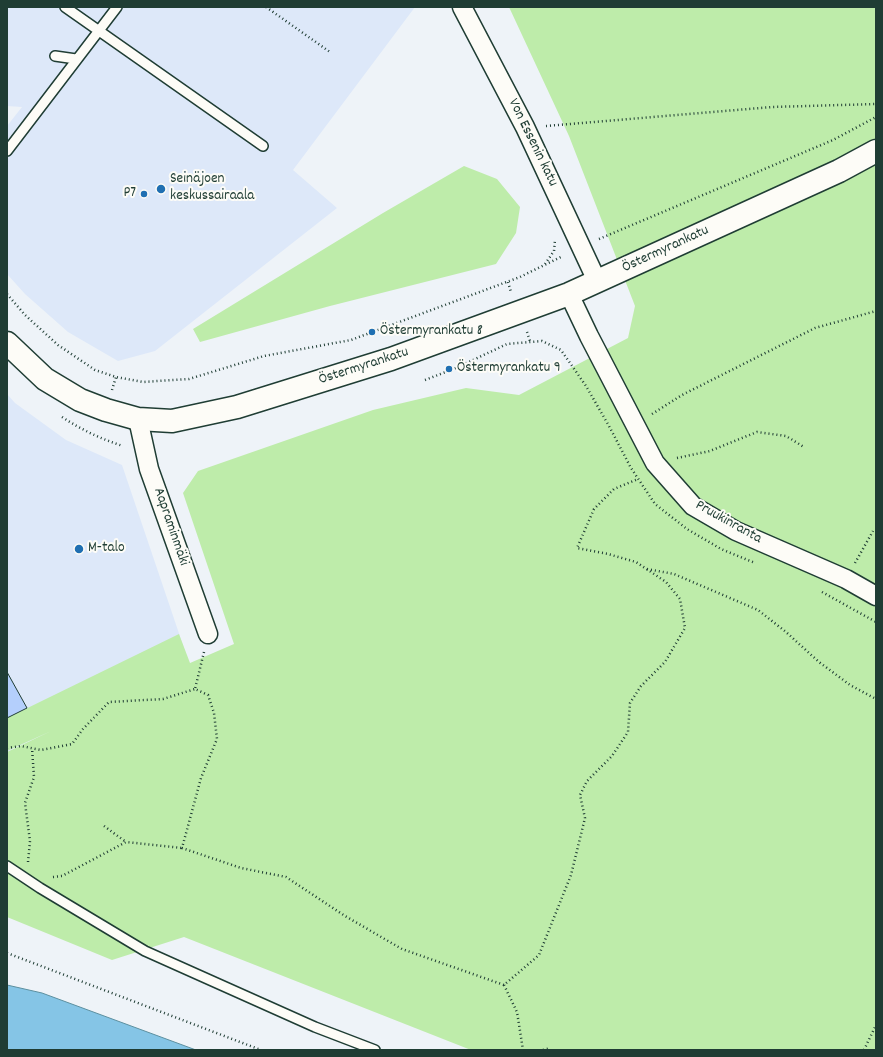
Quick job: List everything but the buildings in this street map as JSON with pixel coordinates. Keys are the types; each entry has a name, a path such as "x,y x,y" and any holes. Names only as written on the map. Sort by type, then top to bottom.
{"street":[{"name":"Von Essenin katu","path":"462,7 525,127 582,246 597,281"},
{"name":"Östermyrankatu","path":"7,343 45,379 80,400 106,410 138,419 172,421 237,407 391,359 570,294 839,171 876,151"},
{"name":"Pruukinranta","path":"570,294 589,336 655,463 694,506 736,531 846,579 876,596"},
{"name":"Aapraminmäki","path":"138,419 149,469 208,634"}],"lane":[{"path":"65,7 263,146"},
{"path":"7,151 117,7"},
{"path":"55,56 76,59"},
{"path":"7,866 40,888 145,951 315,1027 375,1050"}],"path":[{"path":"266,7 330,52"},
{"path":"525,127 772,107 876,104"},
{"path":"7,294 25,315 58,345 95,370 116,377 143,382 190,379 264,356 351,340 520,277 582,246 833,140 876,117"},
{"path":"635,425 682,395 815,328 876,311"},
{"path":"655,463 710,451 757,432 786,436 804,447"},
{"path":"504,985 539,955 570,875 585,818 580,795 587,781 612,756 628,732 630,703 641,686 665,662 685,628 680,599 666,582 636,562 608,554 577,548 594,509 614,489 638,479"},
{"path":"846,579 873,531"},
{"path":"645,568 674,574 758,610 786,632 819,662 850,685 876,699"},
{"path":"195,689 208,634"},
{"path":"7,748 21,746 41,750 72,744 82,729 109,702 163,699 195,689 208,695 214,713 217,739 201,778 182,848"},
{"path":"32,748 34,777 25,803 30,841 25,878 62,876 126,842"},
{"path":"104,826 126,842 182,848 241,868 286,877 345,916 402,949 504,985 517,1012 523,1050"},
{"path":"7,953 261,1050"},
{"path":"864,1050 876,1025"},
{"path":"543,1050 550,1048"}],"shaded area":[{"name":"Seinäjoen keskussairaala","path":"7,7 415,7 293,170 337,208 155,351 118,361 68,332 25,294 7,274 7,126 22,107 7,106"},
{"name":"M-talo","path":"7,394 15,403 66,440 122,465 189,663 7,752"}],"green space":[{"path":"509,7 876,7 876,1050 471,1050 184,937 112,960 7,917 7,752 51,731 7,751 7,718 179,634 190,663 234,644 183,493 198,471 373,410 466,388 519,395 628,338 635,306 569,136"},
{"path":"464,166 497,179 520,207 516,233 496,264 330,306 200,342 193,329 383,213"}],"water":[{"path":"7,985 42,993 196,1050 7,1050"}],"place":[{"name":"Seinäjoen keskussairaala","path":"161,189"},
{"name":"P7","path":"144,194"},
{"name":"Östermyrankatu 8","path":"372,332"},
{"name":"Östermyrankatu 9","path":"449,369"},
{"name":"M-talo","path":"79,549"}]}
